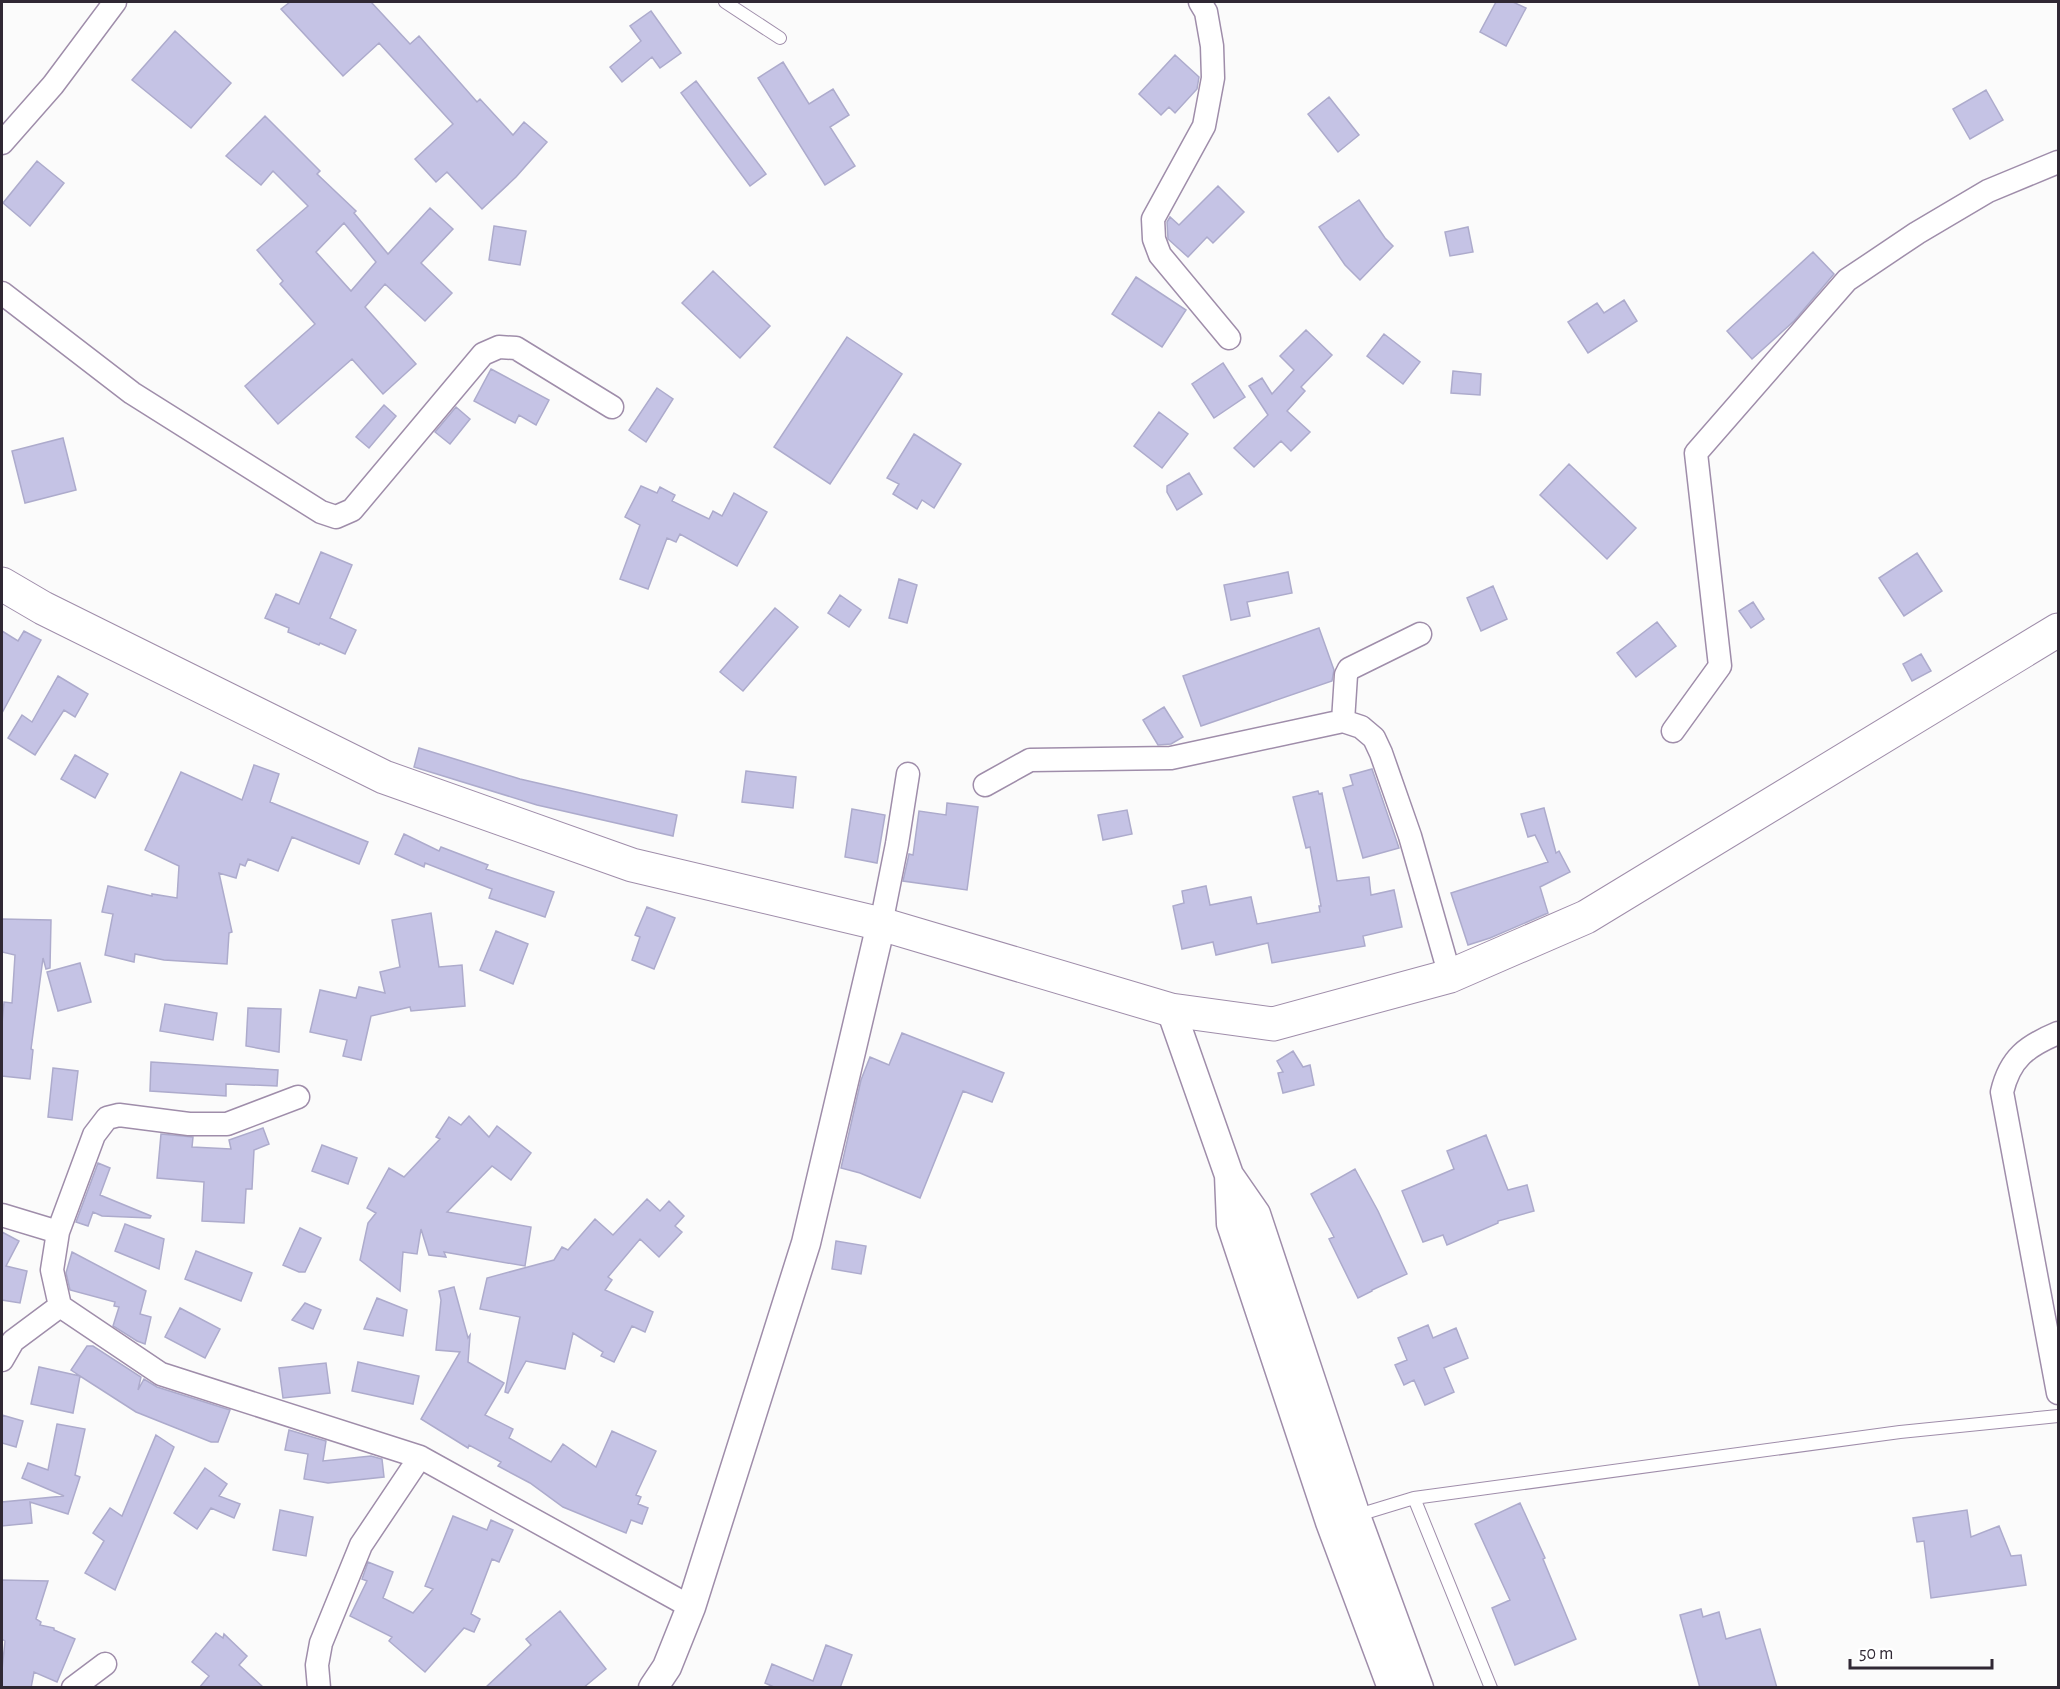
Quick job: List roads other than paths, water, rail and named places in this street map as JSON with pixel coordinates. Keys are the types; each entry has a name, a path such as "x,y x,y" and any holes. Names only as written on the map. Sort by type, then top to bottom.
{"main road":[{"path":"2,584 43,608 384,777 632,865 882,924 1171,1010 1273,1024 1450,976 1586,917 2058,630"}],"street":[{"path":"2,143 53,85 115,2"},
{"path":"1200,2 1206,12 1212,46 1213,78 1204,126 1153,219 1154,239 1160,255 1229,338"},
{"path":"1673,731 1720,666 1696,453 1847,280 1917,233 1988,191 2058,162"},
{"path":"2,293 132,393 321,512 336,517 352,510 483,354 499,348 516,348 612,407"},
{"path":"1343,721 1346,675 1349,669 1420,634"},
{"path":"985,785 1030,760 1171,758 1343,721 1360,727 1374,738 1381,753 1410,836 1450,976"},
{"path":"653,1688 667,1667 691,1607 806,1243 882,924 908,774"},
{"path":"1171,1010 1229,1175 1231,1224 1343,1519 1419,1688"},
{"path":"2058,1033 2034,1044 2018,1057 2006,1076 2002,1092 2058,1393"},
{"path":"298,1097 227,1124 189,1124 119,1115 107,1118 94,1134 58,1232 52,1270 60,1306 161,1374 420,1457 691,1607"},
{"path":"2,1215 58,1232"},
{"path":"2,1360 13,1341 60,1306"},
{"path":"319,1688 318,1665 321,1643 361,1545 420,1457"},
{"path":"1343,1519 1392,1688"},
{"path":"73,1688 105,1664"}],"lane":[{"path":"725,2 780,38"},
{"path":"1343,1519 1414,1498 1900,1432 2058,1416"},
{"path":"1414,1498 1491,1688"}]}
